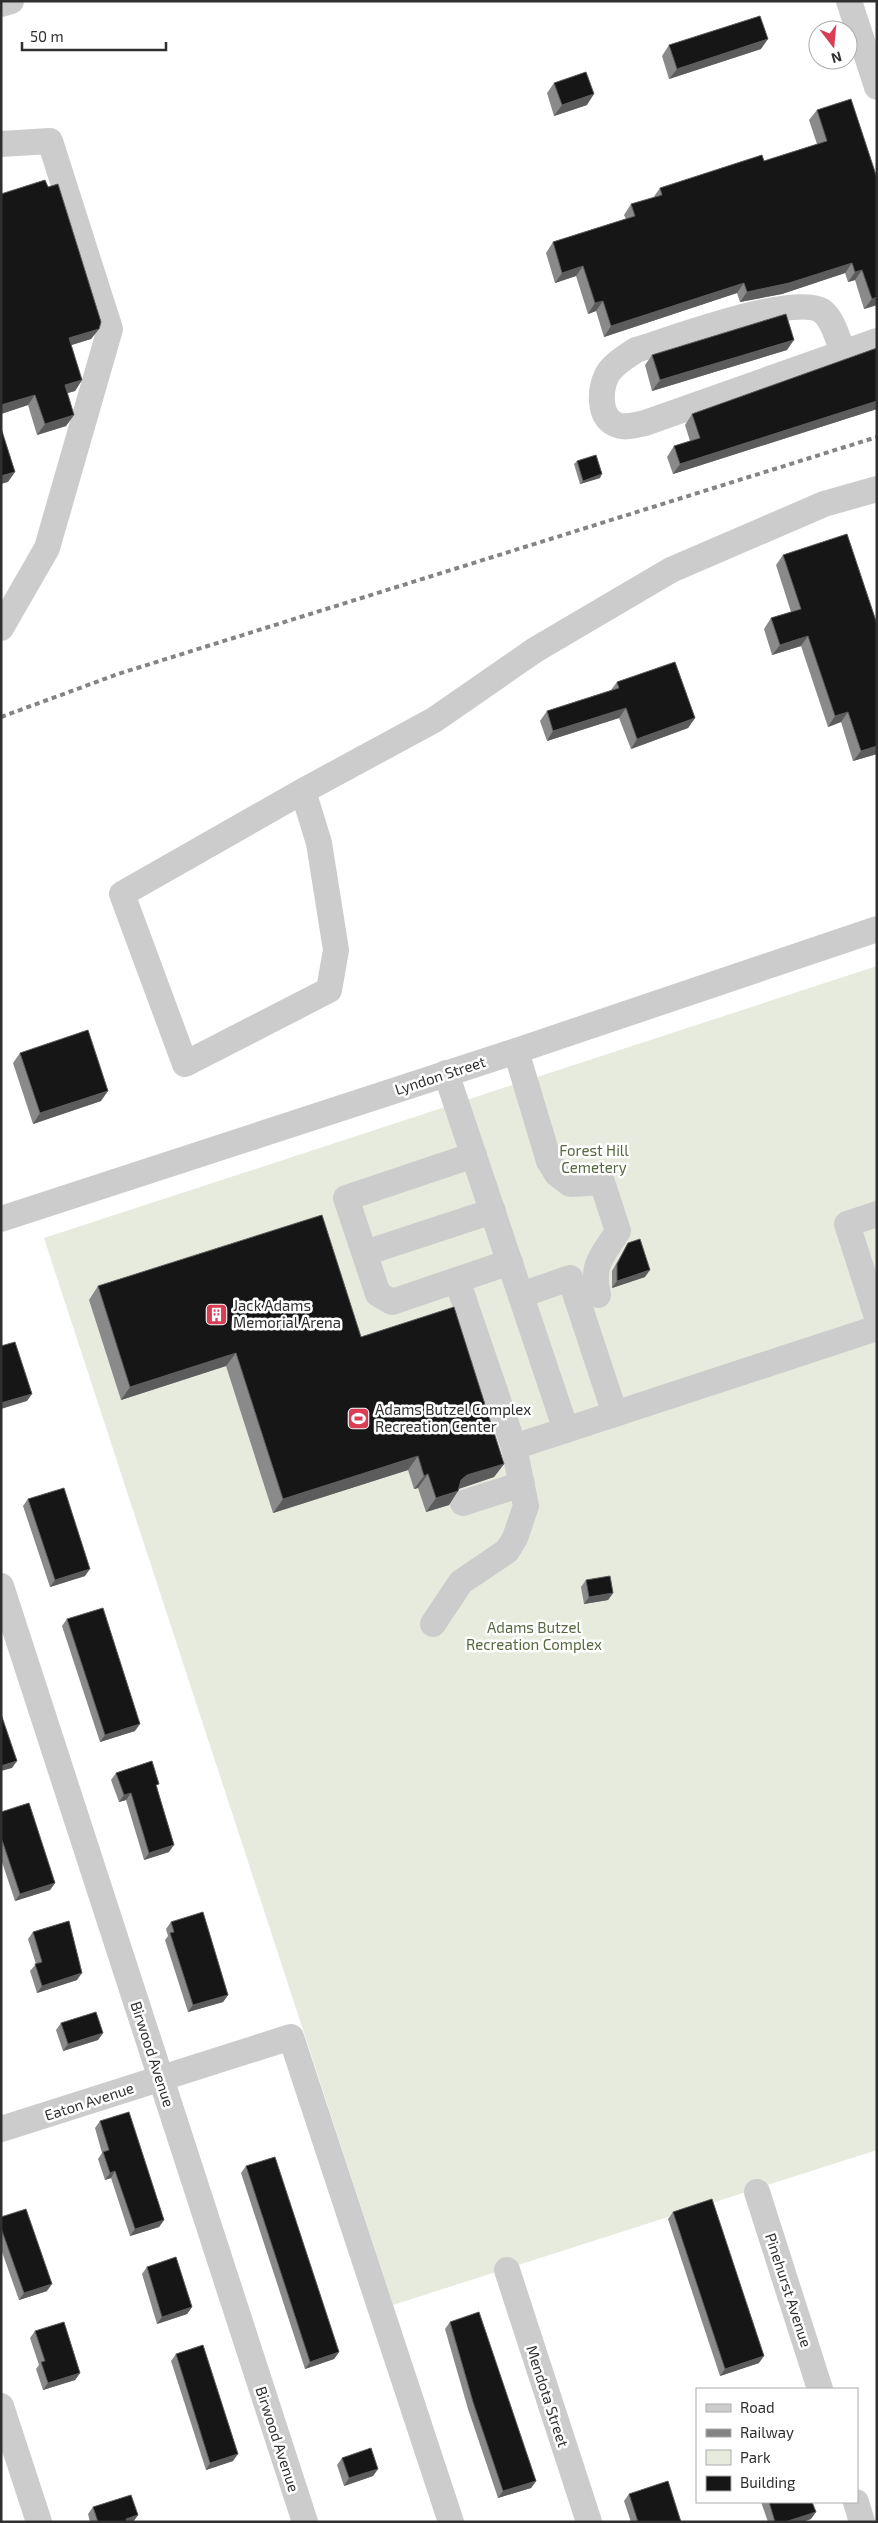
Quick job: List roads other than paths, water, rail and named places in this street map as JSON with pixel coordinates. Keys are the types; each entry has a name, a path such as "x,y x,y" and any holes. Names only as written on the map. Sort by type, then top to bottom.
{"street":[{"path":"1,4 11,1"},
{"path":"849,1 877,87"},
{"path":"1,144 50,141 110,329 47,548 1,628"},
{"path":"843,352 829,318 821,310 804,307 778,309 745,317 636,350 620,360 608,374 602,393 603,412 614,424 626,427 645,423 877,341"},
{"path":"303,791 319,843 336,950 328,990 185,1064 122,894 303,791 434,720 535,650 671,570 824,504 877,489"},
{"name":"Lyndon Street","path":"1,1219 516,1051 877,929"},
{"path":"516,1051 549,1161 557,1174 570,1184 602,1182 621,1240 596,1264 595,1283 598,1296"},
{"path":"446,1073 566,1430"},
{"path":"474,1155 346,1198 378,1294 392,1302 510,1262"},
{"path":"365,1253 493,1211"},
{"path":"877,1214 847,1224 870,1273 877,1317"},
{"path":"520,1295 570,1278 615,1414"},
{"path":"433,1624 461,1582 507,1551 515,1538 526,1506 514,1447 457,1280"},
{"path":"514,1447 877,1328"},
{"path":"463,1503 522,1484"},
{"name":"Birwood Avenue","path":"1,1586 162,2076 305,2522"},
{"name":"Eaton Avenue","path":"1,2130 162,2076 291,2037 452,2522"},
{"name":"Pinehurst Avenue","path":"757,2192 820,2388"},
{"name":"Mendota Street","path":"506,2270 589,2522"},
{"path":"1,2406 39,2522"},
{"path":"856,2503 862,2522"}],"railway":[{"path":"1,717 118,674 877,437"}],"place":[{"name":"Jack Adams Memorial Arena","path":"217,1314"},
{"name":"Adams Butzel Complex Recreation Center","path":"359,1418"}],"park label":[{"name":"Forest Hill Cemetery","path":"594,1158"},
{"name":"Adams Butzel Recreation Complex","path":"534,1636"}]}
